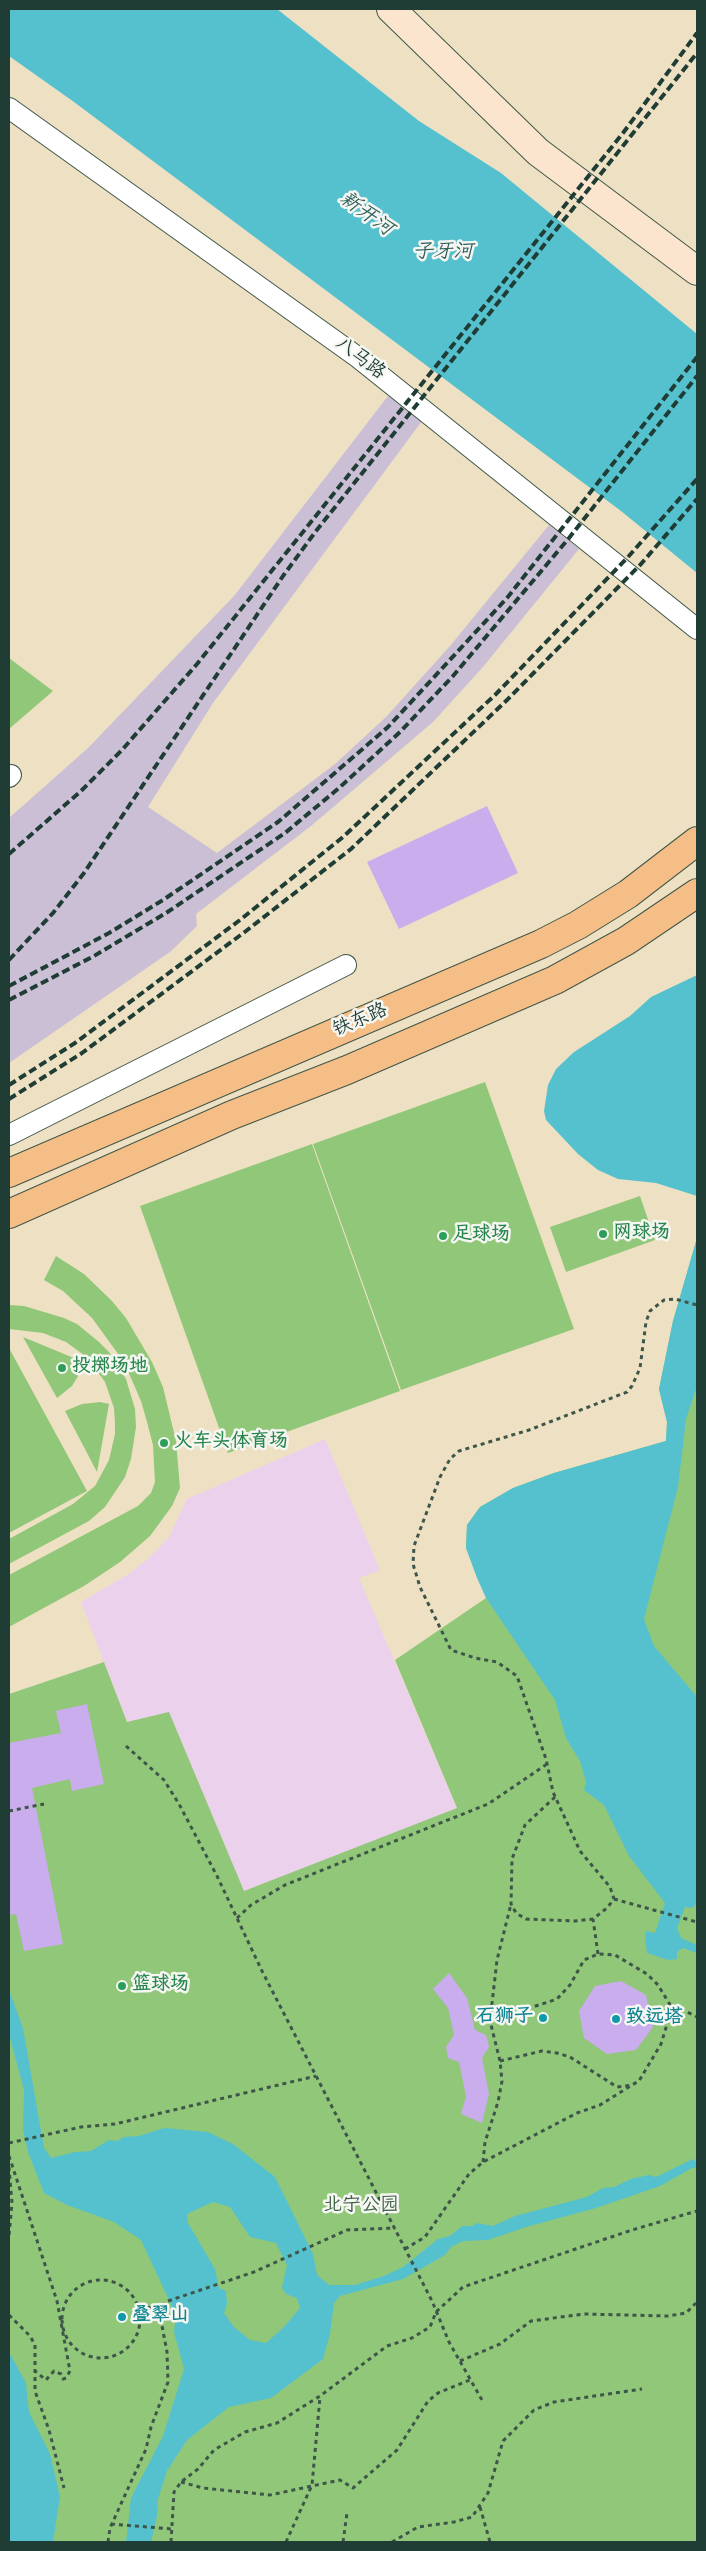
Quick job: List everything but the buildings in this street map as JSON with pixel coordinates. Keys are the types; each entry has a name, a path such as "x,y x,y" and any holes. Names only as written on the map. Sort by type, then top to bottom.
{"highway":[{"name":"铁东路","path":"9,1173 496,964 578,925 636,888 697,841"},
{"name":"铁东路","path":"9,1214 232,1115 347,1070 555,980 626,940 697,893"}],"street":[{"path":"391,9 538,152 697,271"},
{"name":"八马路","path":"9,108 356,356 697,629"},
{"path":"9,1135 346,965"}],"path":[{"path":"614,1899 610,1886 580,1851 555,1797 547,1764 517,1676 496,1662 475,1658 451,1650 420,1587 413,1564 414,1546 440,1477 450,1460 459,1451 529,1430 627,1392 632,1386 640,1368 646,1322 650,1311 664,1300 675,1299 697,1305"},
{"path":"126,1746 164,1780 217,1876 262,1971 420,2276 460,2361 482,2400"},
{"path":"237,1918 251,1905 285,1885 488,1804 547,1764"},
{"path":"484,2162 485,2142 498,2102 502,2081 500,2061 490,2021 497,1960 511,1904 512,1859 525,1825 555,1797"},
{"path":"9,1811 44,1804"},
{"path":"614,1899 697,1922"},
{"path":"511,1904 516,1913 526,1919 575,1921 593,1919 607,1908 614,1899"},
{"path":"593,1919 598,1954"},
{"path":"406,2251 425,2237 469,2174 484,2162 577,2113 600,2105 639,2081 661,2044 672,2008 658,1985 647,1974 615,1955 598,1954 584,1960 570,1986 557,1999 490,2021"},
{"path":"672,2008 679,2008 697,2017"},
{"path":"500,2061 542,2052 557,2053 570,2057 617,2088 632,2085"},
{"path":"9,2143 81,2127 115,2124 316,2076"},
{"path":"9,2156 48,2271 64,2330 71,2344 82,2354 95,2358 109,2358 128,2349 136,2338 141,2324 140,2310 132,2295 120,2284 112,2281 95,2280 80,2286 68,2298 62,2314 64,2330 70,2371 66,2378 63,2379 61,2374 54,2372 46,2380 35,2371"},
{"path":"9,2167 12,2203 9,2236"},
{"path":"171,2542 174,2492 182,2482 198,2469 214,2450 230,2440 277,2423 320,2396 387,2346 412,2338 430,2327 436,2312 463,2287 632,2230 697,2211"},
{"path":"168,2300 254,2272 347,2230 394,2228"},
{"path":"460,2361 500,2344 531,2321 584,2314 668,2316 686,2313 697,2302"},
{"path":"140,2310 150,2306"},
{"path":"108,2542 112,2524 146,2449 151,2428 168,2382 167,2352 159,2310"},
{"path":"9,2314 30,2336 35,2345 35,2391 49,2430 64,2488"},
{"path":"182,2482 203,2488 270,2495 340,2480 353,2488 397,2450 428,2401 438,2393 470,2380"},
{"path":"392,2542 418,2526 454,2522 472,2517 488,2492 503,2442 534,2410 554,2402 642,2389"},
{"path":"286,2542 312,2485 320,2396"},
{"path":"480,2507 490,2542"},
{"path":"344,2542 347,2513"},
{"path":"112,2524 172,2529"}],"shaded area":[{"path":"388,396 422,421 213,703 148,807 217,853 335,764 386,717 450,646 549,525 579,549 483,667 433,722 311,826 196,914 197,926 170,952 9,1063 9,818 88,748 234,596"},
{"path":"325,1439 380,1570 359,1578 457,1808 244,1892 169,1713 127,1722 81,1602 130,1573 149,1558 169,1537 187,1499"}],"green space":[{"path":"9,658 53,691 9,729"},
{"name":"足球场","path":"485,1082 574,1329 401,1390 313,1144"},
{"path":"312,1144 400,1391 228,1453 140,1206"},
{"name":"网球场","path":"640,1196 655,1240 566,1272 550,1227"},
{"name":"北宁公园","path":"697,1238 697,2542 9,2542 9,1694 104,1662 127,1722 169,1712 244,1891 457,1808 395,1660 486,1598 466,1548 467,1525 480,1507 513,1488 554,1473 666,1441 667,1422 659,1389 673,1321"},
{"name":"火车头体育场","path":"56,1256 84,1274 112,1301 126,1318 152,1362 163,1387 176,1441 180,1488 172,1506 150,1536 120,1562 84,1586 9,1627 9,1575 138,1506 151,1493 155,1482 153,1445 141,1401 124,1362 92,1318 63,1291 44,1280"},
{"name":"火车头体育场","path":"9,1305 24,1306 64,1318 77,1324 99,1342 109,1352 126,1379 135,1409 136,1427 131,1459 125,1477 105,1507 89,1521 9,1564 9,1539 73,1504 95,1486 109,1460 115,1434 115,1423 114,1408 105,1382 88,1358 66,1342 43,1333 9,1329"},
{"name":"投掷场地","path":"23,1337 86,1363 72,1386 57,1398"},
{"path":"9,1348 87,1491 9,1533"},
{"name":"投掷场地","path":"100,1402 109,1404 97,1472 65,1411 82,1404"}],"water":[{"name":"子牙河","path":"9,9 277,9 419,121 501,173 697,334 697,573 621,511 74,102 9,56"},
{"path":"697,975 697,1196 656,1183 618,1179 598,1170 578,1154 546,1120 544,1111 548,1085 556,1069 574,1052 630,1016 651,997"},
{"path":"697,1238 697,1386 686,1419 678,1487 644,1619 654,1646 697,1697 697,1903 692,1908 685,1907 677,1928 681,1938 697,1945 697,1953 683,1948 677,1952 677,1959 668,1960 647,1953 645,1935 646,1931 655,1933 665,1903 629,1856 604,1805 584,1790 586,1782 580,1761 566,1738 555,1700 486,1598 466,1548 467,1525 480,1507 513,1488 554,1473 666,1441 667,1422 659,1389 673,1321"},
{"path":"9,1990 23,2028 44,2148 51,2158 75,2152 91,2151 109,2140 117,2141 124,2137 139,2136 164,2128 208,2132 233,2144 275,2177 313,2254 317,2275 329,2285 355,2285 384,2276 403,2267 438,2239 450,2236 462,2226 473,2226 476,2223 493,2226 515,2216 587,2197 603,2188 614,2187 631,2179 649,2175 656,2177 693,2159 697,2162 697,2168 692,2168 660,2186 596,2208 526,2227 488,2240 463,2241 451,2247 445,2255 403,2279 340,2296 334,2303 330,2334 323,2359 271,2398 229,2407 187,2440 167,2471 158,2499 157,2516 151,2542 126,2542 131,2498 163,2436 184,2369 174,2332 176,2315 141,2240 114,2222 67,2205 44,2193 28,2152 23,2130 24,2090 9,2034","holes":["213,2202 230,2207 250,2237 276,2243 287,2265 282,2288 286,2294 297,2298 300,2308 284,2327 266,2343 250,2340 234,2327 224,2313 227,2304 226,2291 219,2288 215,2269 188,2223 187,2214"]},
{"path":"9,2352 26,2383 29,2412 50,2454 60,2497 53,2542 9,2542"}],"railway":[{"path":"9,854 81,791 122,750 197,664 623,133 697,33"},
{"path":"9,960 53,913 84,873 283,576 316,531 697,53"},
{"path":"9,986 109,933 163,900 278,822 388,727 507,598 697,357"},
{"path":"9,1000 94,956 166,913 285,833 339,788 400,732 453,676 569,538 697,376"},
{"path":"9,1085 75,1043 240,920 343,837 496,694 628,557 697,479"},
{"path":"9,1099 82,1053 246,931 351,849 507,700 641,564 697,499"}],"place":[{"name":"网球场","path":"603,1234"},
{"name":"足球场","path":"443,1236"},
{"name":"投掷场地","path":"62,1368"},
{"name":"火车头体育场","path":"164,1443"},
{"name":"篮球场","path":"122,1986"},
{"name":"石狮子","path":"543,2018"},
{"name":"致远塔","path":"616,2019"},
{"name":"叠翠山","path":"122,2317"}],"water label":[{"name":"新开河","path":"365,216"}]}
